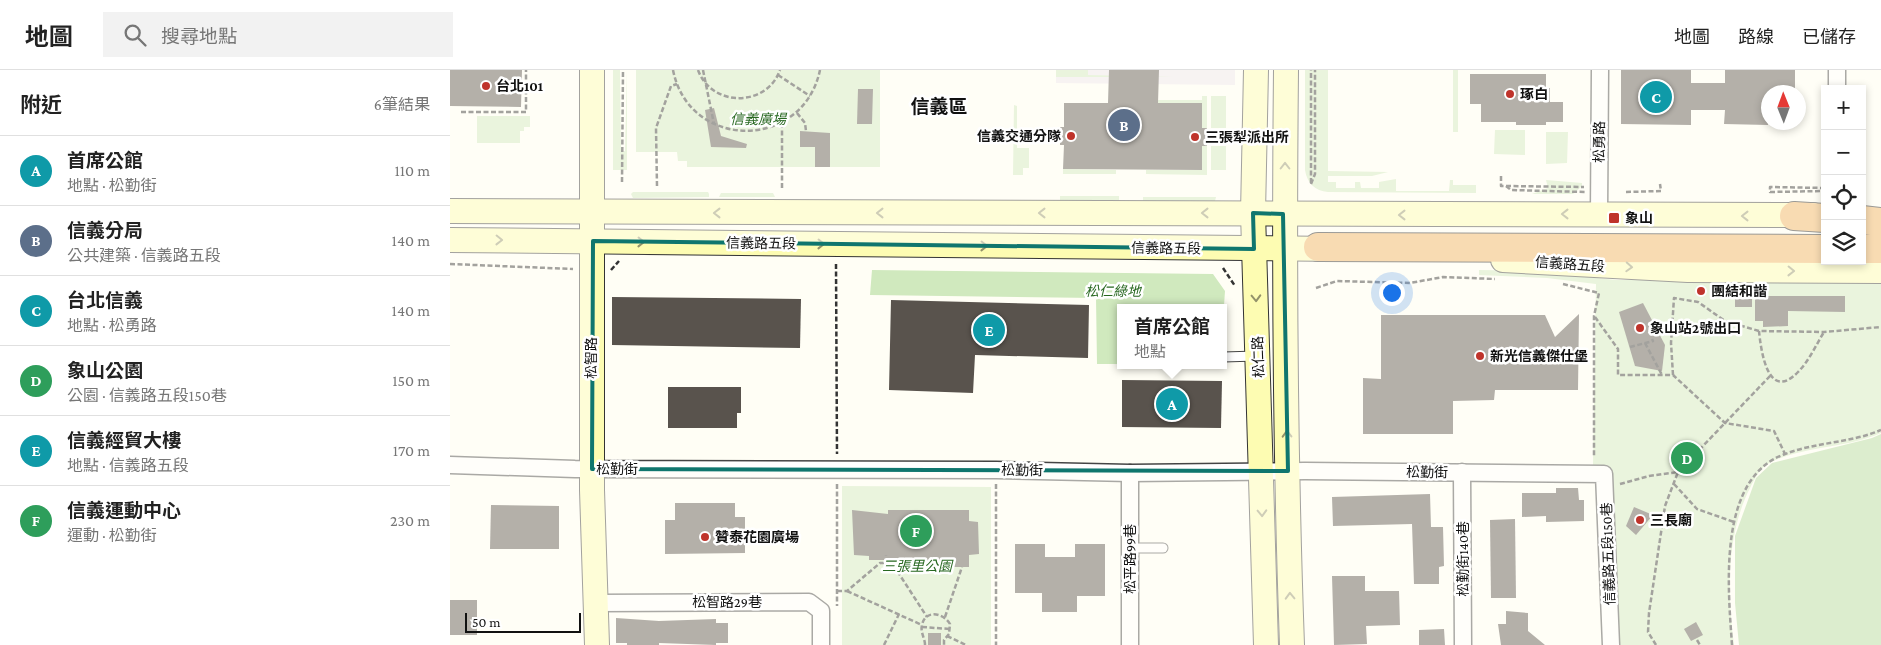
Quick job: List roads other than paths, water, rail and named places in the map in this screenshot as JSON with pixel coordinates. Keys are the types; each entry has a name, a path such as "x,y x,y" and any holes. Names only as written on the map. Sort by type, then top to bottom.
{"highway":[{"path":"1794,216 1821,216"},
{"path":"1866,220 1881,222"},
{"path":"1318,247 1821,249"},
{"path":"1866,249 1881,249"}],"main road":[{"name":"松智路","path":"592,70 592,469 597,645"},
{"name":"松仁路","path":"1256,70 1253,213 1266,645"},
{"name":"松仁路","path":"1286,70 1284,250 1292,645"},
{"path":"450,211 1284,214 1595,203 1794,216"},
{"path":"1866,214 1881,214"},
{"name":"信義路五段","path":"450,240 1254,250 1318,247 1670,269 1881,272"}],"street":[{"name":"松勇路","path":"1595,203 1600,70"},
{"path":"1836,85 1837,70"},
{"name":"松勤街","path":"450,465 592,469 1594,474"},
{"name":"松勤街140巷","path":"1462,472 1464,645"},
{"name":"松平路99巷","path":"1130,473 1130,645"},
{"name":"信義路五段150巷","path":"1594,474 1604,474 1612,645"},
{"name":"松智路29巷","path":"596,603 809,602 821,611 820,645"}],"lane":[{"path":"1227,357 1258,356"},
{"path":"1130,548 1162,548"}],"place":[{"name":"台北101","path":"486,86"},
{"name":"琢白","path":"1510,94"},
{"name":"台北信義","path":"1656,97"},
{"name":"信義分局","path":"1124,125"},
{"name":"信義交通分隊","path":"1071,136"},
{"name":"三張犁派出所","path":"1195,137"},
{"name":"象山","path":"1614,218"},
{"name":"團結和諧","path":"1701,291"},
{"name":"象山站2號出口","path":"1640,328"},
{"name":"信義經貿大樓","path":"989,330"},
{"name":"新光信義傑仕堡","path":"1480,356"},
{"name":"首席公館","path":"1172,404"},
{"name":"象山公園","path":"1687,458"},
{"name":"三長廟","path":"1640,520"},
{"name":"信義運動中心","path":"916,531"},
{"name":"贊泰花園廣場","path":"705,537"}],"district":[{"name":"信義區","path":"939,106"}],"park label":[{"name":"信義廣場","path":"758,119"},
{"name":"松仁綠地","path":"1113,291"},
{"name":"三張里公園","path":"917,566"}]}
